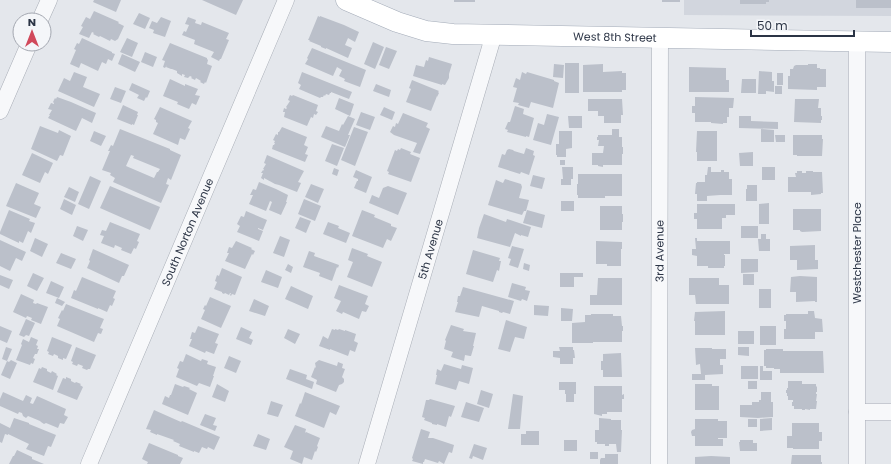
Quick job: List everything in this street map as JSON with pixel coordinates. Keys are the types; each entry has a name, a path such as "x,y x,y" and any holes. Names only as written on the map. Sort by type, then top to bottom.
{"main road":[{"name":"West 8th Street","path":"346,0 397,22 426,31 453,34 891,42"}],"street":[{"path":"44,12 49,0"},
{"name":"South Norton Avenue","path":"89,464 286,0"},
{"name":"5th Avenue","path":"367,464 494,34"},
{"name":"3rd Avenue","path":"659,464 660,38"},
{"name":"Westchester Place","path":"857,42 857,464"},
{"path":"0,111 26,52"},
{"path":"857,412 891,412"}],"shaded area":[{"path":"684,0 891,0 891,16 684,15"}],"building":[{"path":"94,0 121,0 116,12 93,2"},
{"path":"202,0 243,0 236,15"},
{"path":"454,0 475,0 475,2 454,2"},
{"path":"662,0 680,0 680,2 662,2"},
{"path":"740,0 769,0 769,2 766,2 766,4 740,4"},
{"path":"856,0 891,0 891,8 856,8"},
{"path":"94,11 119,22 118,23 124,26 118,39 115,41 111,39 110,41 93,34 94,33 92,32 89,38 79,34 86,17 90,19"},
{"path":"139,13 150,18 145,29 133,24"},
{"path":"318,16 359,32 355,42 348,38 345,45 352,48 348,58 308,40"},
{"path":"161,17 171,21 165,37 153,33 154,30 149,28 152,21 157,23"},
{"path":"188,17 196,20 195,23 201,25 202,22 229,33 226,39 229,40 219,61 211,57 214,52 194,44 195,40 182,35 184,31 186,32 189,25 185,24"},
{"path":"82,38 115,54 112,61 108,59 106,64 102,62 98,71 81,63 79,68 70,64 76,50 74,49"},
{"path":"127,38 138,43 132,57 120,52"},
{"path":"373,42 384,47 375,69 364,64"},
{"path":"170,43 207,58 207,64 212,66 206,83 205,82 204,84 196,78 195,80 191,78 192,77 190,76 188,78 184,77 185,75 182,74 182,76 177,73 177,71 166,67 167,65 165,68 163,67 165,61 162,60"},
{"path":"386,47 397,51 389,69 379,65"},
{"path":"312,48 366,70 360,87 344,81 345,79 339,76 342,70 337,67 333,76 305,64"},
{"path":"145,52 157,57 153,67 141,62"},
{"path":"122,54 140,62 135,72 118,64"},
{"path":"429,57 452,64 449,78 445,85 413,76 416,65 424,67 426,60 428,61"},
{"path":"565,63 579,63 579,93 565,93"},
{"path":"554,64 564,65 563,78 553,77"},
{"path":"603,64 603,72 622,71 622,73 626,73 626,90 622,90 622,92 583,92 583,65"},
{"path":"817,64 817,68 826,69 826,87 817,87 817,90 788,89 788,76 790,76 790,69 793,69 796,65"},
{"path":"689,67 726,68 726,80 729,80 729,92 689,92"},
{"path":"759,71 772,72 774,92 766,91 766,94 758,94"},
{"path":"74,72 87,77 83,87 100,94 94,107 58,91 64,78 70,81"},
{"path":"302,72 352,92 349,99 331,92 329,95 326,94 320,98 299,89 301,85 298,83"},
{"path":"522,72 526,74 527,72 554,80 559,83 553,108 531,102 529,108 513,102 517,88 513,87 516,78 520,80"},
{"path":"777,73 783,73 783,85 777,85"},
{"path":"170,79 185,86 185,84 198,89 195,95 200,96 196,105 192,103 189,109 177,104 178,102 163,96"},
{"path":"742,79 756,79 756,93 741,93"},
{"path":"412,80 439,91 431,111 406,102 411,89 409,88"},
{"path":"132,83 150,91 144,101 137,98 139,95 129,90"},
{"path":"376,84 391,90 389,97 373,91"},
{"path":"775,86 782,86 782,94 775,94"},
{"path":"115,87 126,91 121,103 110,99"},
{"path":"290,95 318,105 316,111 318,112 316,115 314,114 313,118 311,117 307,126 284,117 284,108 287,108 286,107 290,101 288,100"},
{"path":"57,97 96,113 92,123 82,118 76,131 48,118 52,110 48,109 51,103 54,104 53,102"},
{"path":"695,97 734,98 733,108 729,108 727,123 695,122 695,113 692,113 692,106 695,106"},
{"path":"339,98 354,104 350,116 335,109"},
{"path":"588,99 622,99 623,115 621,115 621,123 604,123 604,116 598,116 598,111 588,111"},
{"path":"795,99 819,99 818,108 821,108 821,123 794,122"},
{"path":"123,105 138,112 134,125 117,119"},
{"path":"515,106 524,109 523,114 534,118 529,137 507,132 508,130 505,129 508,122 510,122"},
{"path":"160,107 192,121 188,128 190,129 185,140 180,138 178,145 153,134 158,123 154,119"},
{"path":"384,107 395,112 392,120 380,115"},
{"path":"361,112 375,117 370,130 356,125"},
{"path":"403,113 428,123 426,127 430,129 420,154 413,152 417,143 394,135 390,132 393,126 395,127 396,123 398,124"},
{"path":"547,114 559,117 551,145 533,140 538,123 544,125"},
{"path":"348,116 355,119 348,135 350,135 345,147 321,137 326,126 339,131"},
{"path":"568,116 582,116 582,128 569,128"},
{"path":"739,116 751,116 751,121 778,122 778,129 739,128"},
{"path":"40,126 58,133 59,130 71,136 63,156 60,155 57,161 31,149"},
{"path":"282,127 307,137 304,145 308,147 305,154 308,155 305,162 272,149 275,143 273,140 276,134 278,135 278,132"},
{"path":"354,127 368,132 355,166 341,160"},
{"path":"120,129 170,149 181,155 171,180 168,178 166,184 169,185 161,203 113,182 115,178 110,175 111,173 102,170 110,151 108,151 111,145 113,146","holes":["131,155 134,156 133,158 160,169 154,178 126,166"]},
{"path":"612,129 619,129 619,137 622,137 622,165 603,165 603,167 592,165 592,153 603,153 604,146 598,146 598,135 612,135"},
{"path":"761,129 774,130 774,142 761,142"},
{"path":"94,131 106,136 101,146 90,141"},
{"path":"559,131 572,131 572,148 566,149 566,157 557,157 556,155 556,144 559,144"},
{"path":"697,131 717,131 717,161 697,161"},
{"path":"775,135 785,135 785,142 776,142"},
{"path":"793,135 822,135 822,156 793,155"},
{"path":"332,144 344,148 337,166 325,161"},
{"path":"401,148 420,158 411,182 388,174 389,172 387,171 395,150 400,150"},
{"path":"526,148 534,151 533,155 535,156 529,175 521,172 520,174 498,167 502,154 505,155 507,150 509,149 524,154"},
{"path":"753,152 753,166 740,166 739,153"},
{"path":"32,153 53,163 48,174 45,172 40,183 22,175"},
{"path":"267,155 304,171 298,182 301,183 297,192 261,178 263,173 261,173 266,164 264,163"},
{"path":"560,160 565,160 565,165 560,165"},
{"path":"562,167 573,167 573,179 571,179 571,185 561,185 561,179 563,179"},
{"path":"708,167 711,167 711,172 721,172 721,170 724,170 724,172 729,172 729,179 732,179 732,195 707,196 707,201 697,201 697,194 695,194 696,183 705,182 705,175 707,175"},
{"path":"762,167 775,167 775,180 762,180"},
{"path":"334,168 339,170 337,176 332,174"},
{"path":"356,170 372,177 366,193 354,188 358,181 358,179 353,177"},
{"path":"797,171 802,171 802,173 806,173 806,171 822,172 823,193 811,195 811,192 788,192 788,177 796,177 795,173 797,173"},
{"path":"578,174 622,174 622,196 605,196 605,198 578,198"},
{"path":"533,175 545,178 542,189 530,186"},
{"path":"90,176 101,181 89,209 78,204"},
{"path":"505,179 521,184 522,187 519,198 529,200 526,211 524,211 522,215 488,205 496,180 503,183"},
{"path":"259,182 288,195 287,202 281,215 269,210 272,202 270,201 266,211 249,204 253,195 250,195 253,189 256,190"},
{"path":"16,183 39,193 34,204 41,207 36,218 6,206"},
{"path":"311,184 324,189 318,203 305,197"},
{"path":"747,185 757,185 757,201 746,201"},
{"path":"110,186 160,207 150,230 100,208"},
{"path":"388,186 407,193 398,215 369,203 372,195 379,198 383,188"},
{"path":"69,187 79,192 75,202 64,197"},
{"path":"64,199 76,205 72,215 60,209"},
{"path":"304,199 321,206 315,221 298,214"},
{"path":"561,201 574,201 574,211 561,211"},
{"path":"769,203 769,224 759,224 759,204"},
{"path":"697,204 735,204 735,215 726,215 726,218 722,218 722,229 697,229 697,219 694,219 694,213 697,213"},
{"path":"600,206 622,206 622,230 600,230"},
{"path":"793,209 821,209 821,231 802,232 800,230 793,230"},
{"path":"9,210 30,219 29,221 35,223 31,233 28,231 23,243 19,241 19,243 0,234"},
{"path":"362,210 375,215 374,217 397,228 391,241 387,239 383,248 352,236"},
{"path":"527,210 545,215 542,228 523,223"},
{"path":"246,211 267,220 263,230 258,228 263,231 259,241 237,232 240,226 237,224 241,216 244,217"},
{"path":"484,214 506,222 507,219 531,227 528,237 515,233 510,247 477,238"},
{"path":"300,217 311,221 306,233 295,228"},
{"path":"110,222 140,234 136,249 134,248 131,254 121,250 122,248 115,245 114,248 101,243 104,236 100,235 102,230 106,231"},
{"path":"328,222 339,226 338,228 350,233 346,243 323,234"},
{"path":"77,226 88,230 83,241 73,236"},
{"path":"741,226 758,226 758,238 741,238"},
{"path":"761,234 766,234 766,239 770,239 770,251 759,251 758,239 761,239"},
{"path":"280,236 290,240 284,257 273,253"},
{"path":"35,238 48,244 42,257 30,251"},
{"path":"695,238 697,238 697,241 730,241 730,254 724,254 724,268 697,266 697,256 692,255 692,249 696,249"},
{"path":"0,240 26,252 22,261 16,258 10,271 0,266"},
{"path":"236,241 252,248 251,249 255,251 245,269 225,261 229,253 227,253 229,247 232,248"},
{"path":"596,241 622,242 621,266 596,264"},
{"path":"815,245 815,260 818,260 818,269 797,270 797,260 790,260 790,246"},
{"path":"512,246 524,249 518,268 509,265 511,259 508,258"},
{"path":"352,248 368,254 367,256 382,262 372,287 347,277 353,262 348,260"},
{"path":"93,249 129,265 119,283 87,268"},
{"path":"473,250 500,258 499,261 501,261 499,271 497,270 493,282 466,274"},
{"path":"309,251 315,253 314,256 339,265 332,281 319,276 320,273 303,267"},
{"path":"61,253 76,259 71,269 56,263"},
{"path":"741,259 758,259 758,272 741,273"},
{"path":"524,263 530,265 529,271 523,269"},
{"path":"288,264 293,267 291,273 285,270"},
{"path":"222,268 242,277 235,295 232,294 231,296 231,293 229,295 224,294 214,289 217,282 215,281 217,275 219,276"},
{"path":"266,270 282,277 278,288 261,282"},
{"path":"33,273 44,278 37,291 27,286"},
{"path":"560,273 574,273 574,287 560,287"},
{"path":"574,273 583,273 583,277 574,277"},
{"path":"743,274 754,274 754,285 743,285"},
{"path":"0,275 13,280 9,289 0,285"},
{"path":"82,277 116,291 112,306 110,305 107,312 71,298"},
{"path":"791,277 817,277 817,302 796,302 796,292 790,292"},
{"path":"598,278 622,278 622,305 590,305 590,295 597,295"},
{"path":"689,278 719,278 719,285 729,285 729,304 696,304 695,295 689,295"},
{"path":"51,281 64,287 59,298 46,293"},
{"path":"512,283 526,287 525,290 530,291 527,301 522,299 521,301 508,297"},
{"path":"339,285 368,296 365,304 369,306 366,312 362,311 359,319 343,312 342,314 336,311 341,301 334,298"},
{"path":"291,286 313,296 308,309 285,299"},
{"path":"463,287 514,301 510,314 502,313 482,306 479,317 455,312 458,296 460,296"},
{"path":"759,289 771,289 771,308 759,308"},
{"path":"21,294 34,300 33,303 48,307 41,324 31,320 32,318 27,316 26,318 13,312"},
{"path":"210,297 231,306 221,328 201,319 205,310 203,309"},
{"path":"57,298 65,302 62,306 55,303"},
{"path":"254,299 269,306 265,316 249,311"},
{"path":"66,304 104,319 100,328 103,329 101,334 98,333 94,342 57,326 60,319 58,318"},
{"path":"534,305 549,306 548,316 534,315"},
{"path":"561,308 573,309 572,321 561,321"},
{"path":"725,311 725,335 695,335 695,312"},
{"path":"808,311 814,311 815,318 822,319 823,332 815,332 815,339 784,339 786,321 784,321 784,315 808,314"},
{"path":"613,314 613,316 621,316 623,326 622,342 572,343 572,323 585,322 585,315"},
{"path":"26,319 35,323 29,336 26,335 24,337 19,335"},
{"path":"506,320 527,327 524,339 515,337 510,352 498,349"},
{"path":"451,325 464,329 463,331 476,333 471,356 465,355 464,361 451,357 453,352 444,349 445,340"},
{"path":"0,326 12,331 7,343 0,340"},
{"path":"198,326 219,334 215,343 218,344 214,354 206,351 205,353 189,346 192,339 190,339 192,332 195,333"},
{"path":"760,326 776,326 776,345 760,345"},
{"path":"241,327 252,332 249,338 253,340 251,345 236,339"},
{"path":"288,329 300,334 295,344 284,338"},
{"path":"332,329 345,330 356,334 354,341 358,343 355,352 350,350 348,356 319,346 323,336 328,339"},
{"path":"738,331 754,331 754,344 738,344"},
{"path":"31,337 38,340 36,345 38,346 37,349 39,349 33,358 35,359 33,364 31,363 30,365 16,360 23,339 29,342"},
{"path":"52,337 72,345 66,359 63,358 63,360 54,354 53,356 48,354 49,352 47,351"},
{"path":"6,347 12,349 7,361 2,359"},
{"path":"76,347 96,355 90,369 87,370 78,364 77,366 72,364 73,362 71,361"},
{"path":"559,347 573,347 575,358 573,358 573,364 560,364 560,358 553,357 553,351 560,351"},
{"path":"738,347 749,347 749,356 738,355"},
{"path":"695,348 726,349 726,359 720,359 720,365 723,365 723,374 705,375 705,380 692,380 692,374 701,374 700,364 696,365"},
{"path":"783,349 783,351 823,351 824,373 780,373 780,369 766,368 766,366 764,366 764,350"},
{"path":"621,353 622,377 603,377 601,361 603,361 603,354"},
{"path":"186,354 201,361 202,359 208,361 207,364 216,367 210,387 199,383 197,386 176,377 179,369 177,368 180,361 183,362"},
{"path":"229,356 241,361 236,373 224,368"},
{"path":"11,360 17,363 10,379 1,375 7,361 9,362"},
{"path":"319,360 337,366 338,362 343,364 342,368 345,369 342,377 344,382 339,385 336,392 316,384 317,380 311,377 315,367 316,368 315,363"},
{"path":"444,364 461,369 462,365 473,368 469,384 459,381 456,390 435,384 437,369 441,371"},
{"path":"741,366 758,366 758,379 741,379"},
{"path":"760,366 763,366 763,371 772,371 772,380 760,380"},
{"path":"42,367 51,373 52,371 58,376 53,390 33,382 39,368 41,369"},
{"path":"290,369 307,375 306,379 314,382 312,389 286,379"},
{"path":"66,377 75,383 81,384 80,385 83,387 77,400 57,392 63,378 66,379"},
{"path":"748,381 757,381 757,389 748,389"},
{"path":"788,381 802,381 802,384 816,384 816,409 794,409 794,406 792,406 793,400 788,400 786,393"},
{"path":"559,382 576,382 574,402 566,402 565,390 559,390"},
{"path":"175,384 190,388 189,389 197,393 188,415 162,404 165,396 169,398 171,395"},
{"path":"217,384 229,391 225,402 212,397"},
{"path":"695,384 712,384 712,386 719,386 719,410 695,410"},
{"path":"594,386 622,386 622,395 624,394 624,399 622,399 622,412 607,412 607,414 602,414 602,416 594,414"},
{"path":"481,390 493,394 489,408 477,404"},
{"path":"3,392 23,401 26,395 32,398 30,403 33,404 37,396 66,409 64,415 68,417 64,424 60,423 58,428 46,423 44,424 28,416 26,418 22,413 19,412 18,414 0,406 0,399"},
{"path":"305,392 340,406 336,415 330,412 324,428 295,416"},
{"path":"761,392 771,392 773,417 740,417 740,405 752,405 752,402 759,402 759,400 761,400"},
{"path":"513,394 523,396 520,429 508,429"},
{"path":"430,399 455,406 451,417 449,416 446,427 432,424 424,420 425,418 422,417 426,400"},
{"path":"271,401 283,405 278,417 267,414"},
{"path":"466,402 484,408 479,422 461,417"},
{"path":"154,410 220,437 214,450 208,447 207,449 202,447 199,453 194,452 179,446 180,444 173,441 174,440 150,432 151,430 146,429"},
{"path":"205,414 216,418 213,425 217,426 215,431 200,425"},
{"path":"14,418 56,435 51,447 48,446 44,456 26,449 29,444 8,434 5,434 2,443 0,442 0,423 10,428"},
{"path":"599,418 621,420 621,452 617,452 616,444 609,444 609,446 605,446 605,444 597,444 597,442 595,442 595,430 599,430"},
{"path":"772,418 772,430 760,431 760,419"},
{"path":"695,419 718,419 718,421 727,421 727,438 718,438 723,439 723,446 695,446 695,436 692,436 691,432 695,429"},
{"path":"748,419 757,419 757,427 748,427"},
{"path":"792,423 819,423 819,432 822,432 822,441 819,441 819,449 787,448 787,436 792,436"},
{"path":"295,425 306,429 305,433 306,432 320,438 312,460 304,457 302,464 290,459 293,451 284,447"},
{"path":"421,429 430,432 428,438 433,438 454,445 452,453 449,452 444,464 439,461 438,463 425,459 423,464 412,461"},
{"path":"526,431 539,431 539,445 521,445 521,434 526,434"},
{"path":"258,434 270,439 266,450 253,446"},
{"path":"564,440 577,440 577,451 564,451"},
{"path":"740,440 753,440 753,443 757,443 757,451 740,451"},
{"path":"149,443 183,458 180,464 147,464 148,462 142,459"},
{"path":"474,444 487,448 483,460 473,456 472,459 469,458"},
{"path":"17,450 32,457 32,459 44,464 9,464"},
{"path":"590,452 598,452 598,459 590,459"},
{"path":"605,454 618,454 618,464 600,464 601,458 605,458"},
{"path":"792,455 821,455 822,464 791,464"},
{"path":"695,457 730,457 730,464 695,464"}]}
